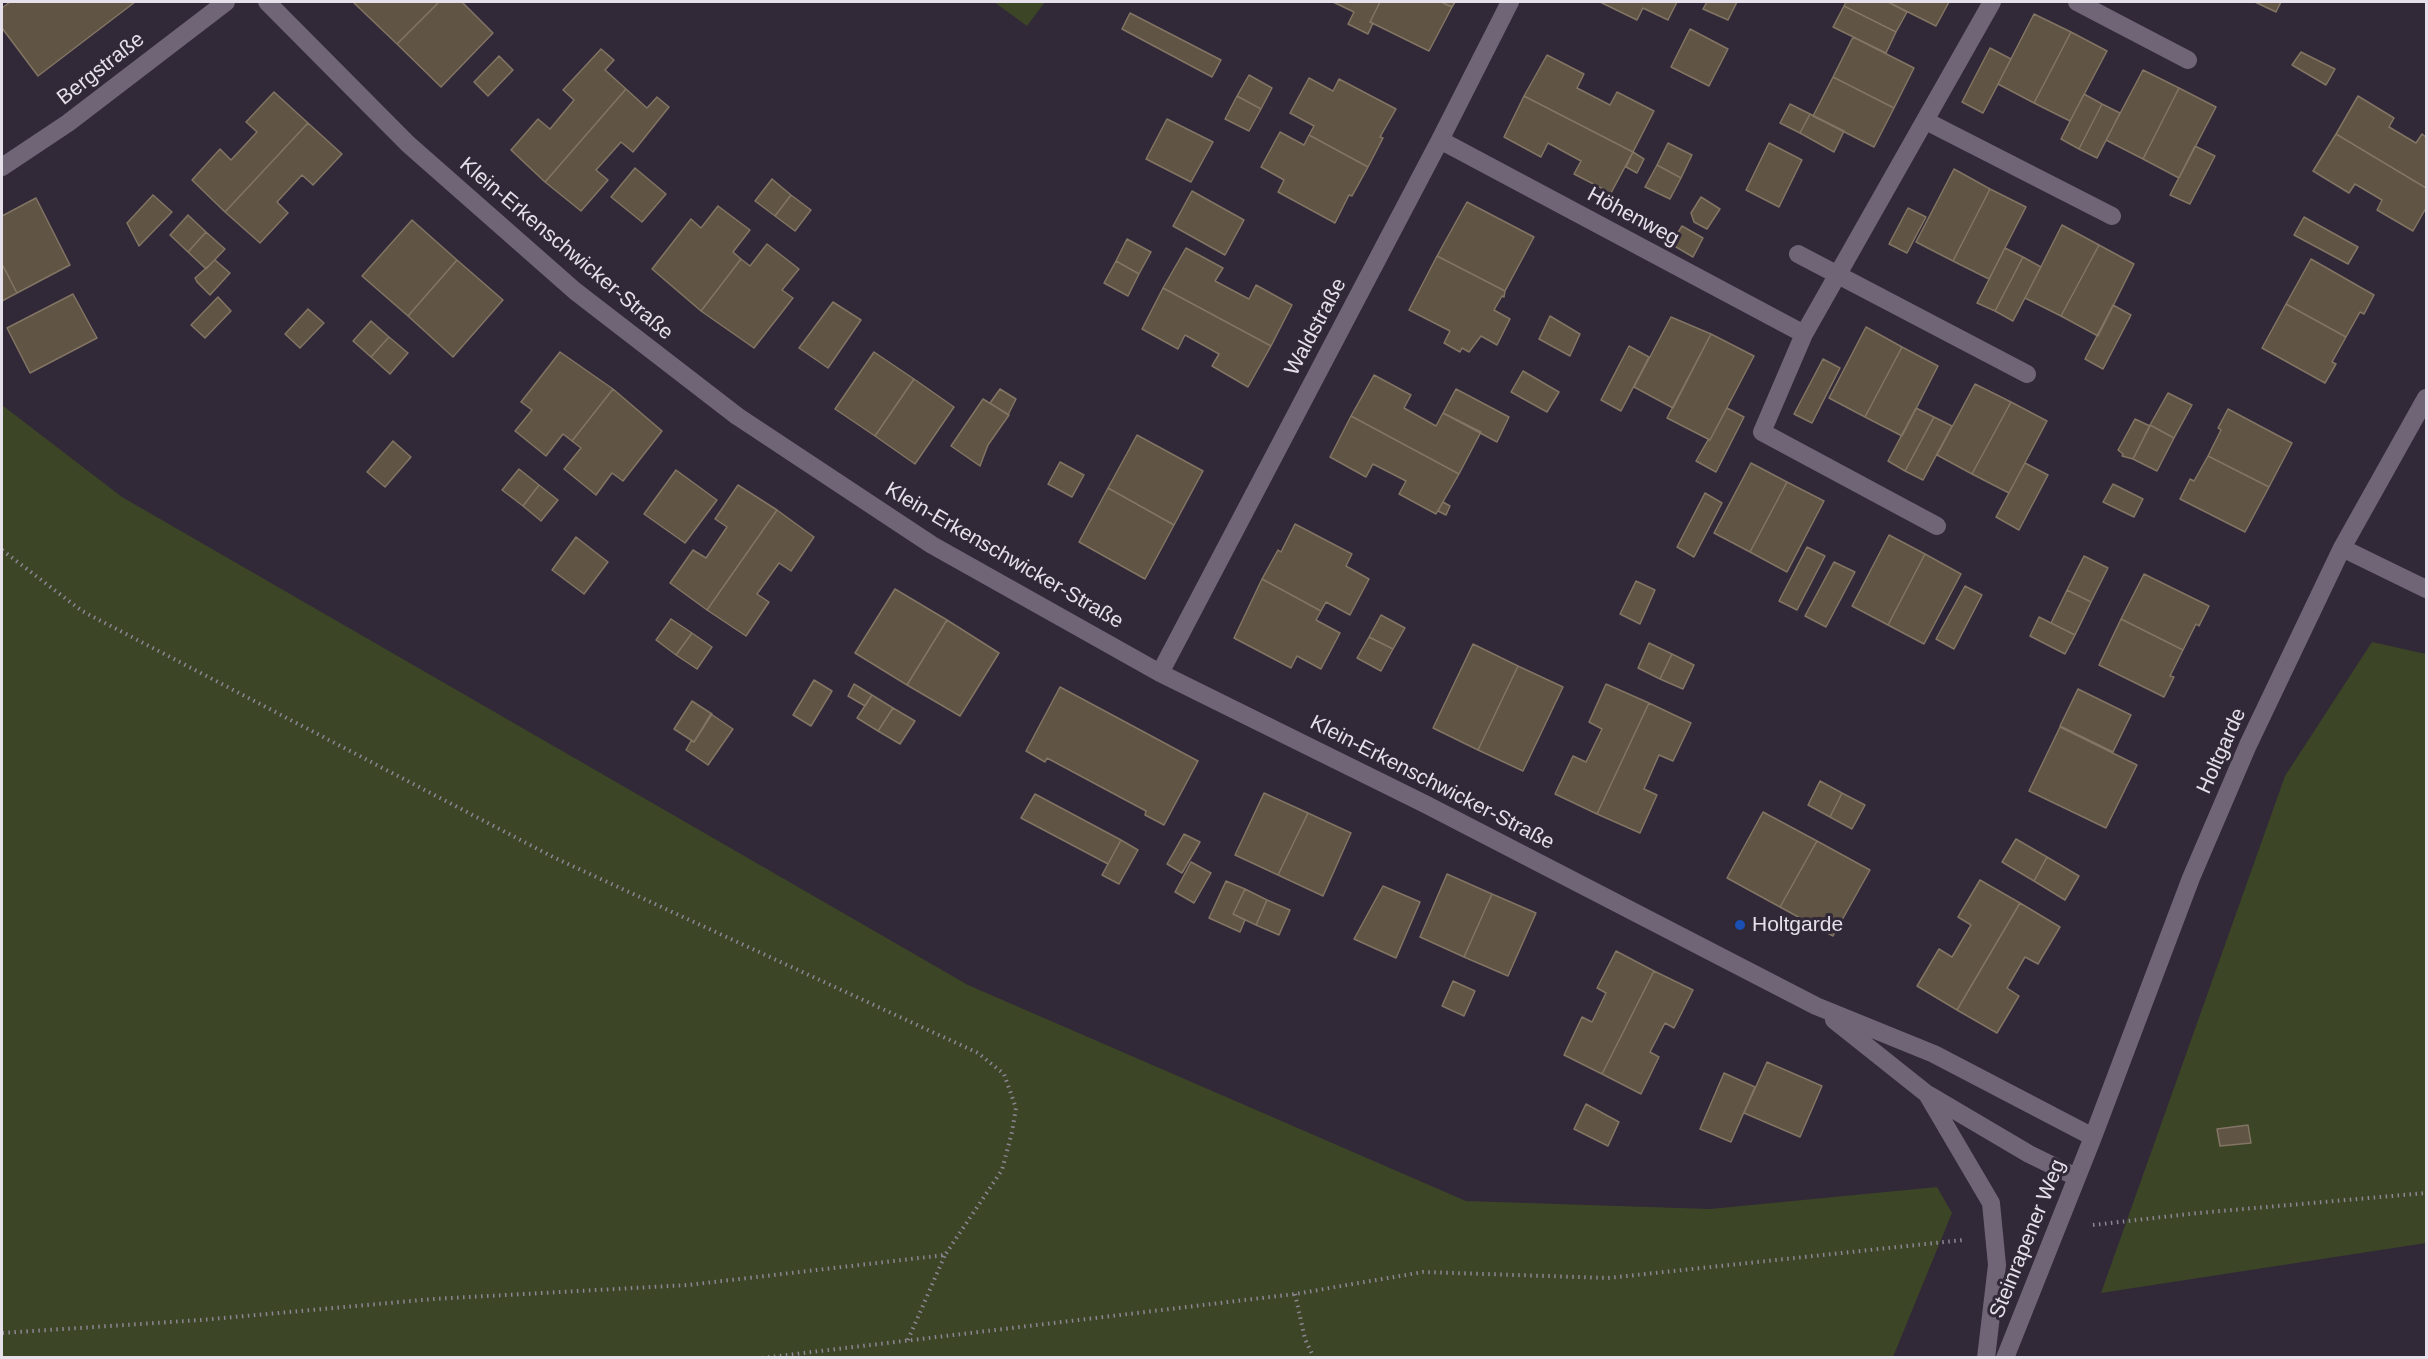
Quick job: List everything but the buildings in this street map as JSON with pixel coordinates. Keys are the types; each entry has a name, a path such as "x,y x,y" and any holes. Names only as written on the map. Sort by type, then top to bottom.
{"street":[{"name":"Bergstraße","path":"2,167 68,123 225,2"},
{"name":"Klein-Erkenschwicker-Straße","path":"267,2 416,152 575,291 737,416 932,544 1160,673 1425,804 1816,1006 1934,1054 2093,1137"},
{"name":"Waldstraße","path":"1160,673 1510,2"},
{"path":"1937,526 1762,432 1804,334 1992,2"},
{"path":"2077,2 2188,60"},
{"path":"1926,121 2112,216"},
{"name":"Höhenweg","path":"1440,140 1804,334"},
{"path":"1798,254 2027,374"},
{"name":"Holtgarde","path":"2093,1137 2191,878 2248,745 2342,548 2427,398"},
{"path":"2342,548 2427,589"},
{"name":"Klein-Erkenschwicker-Straße","path":"1816,1006 1927,1094 2029,1154 2076,1177"},
{"name":"Klein-Erkenschwicker-Straße","path":"1927,1094 1991,1203 1997,1265 1986,1358"},
{"name":"Steinrapener Weg","path":"2006,1358 2093,1137"}],"path":[{"path":"2,549 82,611 554,857 978,1053 1004,1074 1016,1108 1002,1170 945,1255 908,1341"},
{"path":"2198,1214 2427,1193"},
{"path":"762,1358 1295,1294 1423,1272 1608,1278 1893,1248"},
{"path":"2,1333 201,1320 433,1299 688,1284 945,1255"},
{"path":"1295,1294 1305,1339 1314,1358"}],"green space":[{"path":"994,2 1045,2 1027,26"},
{"path":"2,405 122,497 968,985 1466,1201 1710,1209 1937,1187 1952,1213 1893,1357 2,1357"},
{"path":"2372,642 2426,654 2426,1243 2101,1293 2285,776"}],"place":[{"name":"Holtgarde","path":"1740,925"}]}
